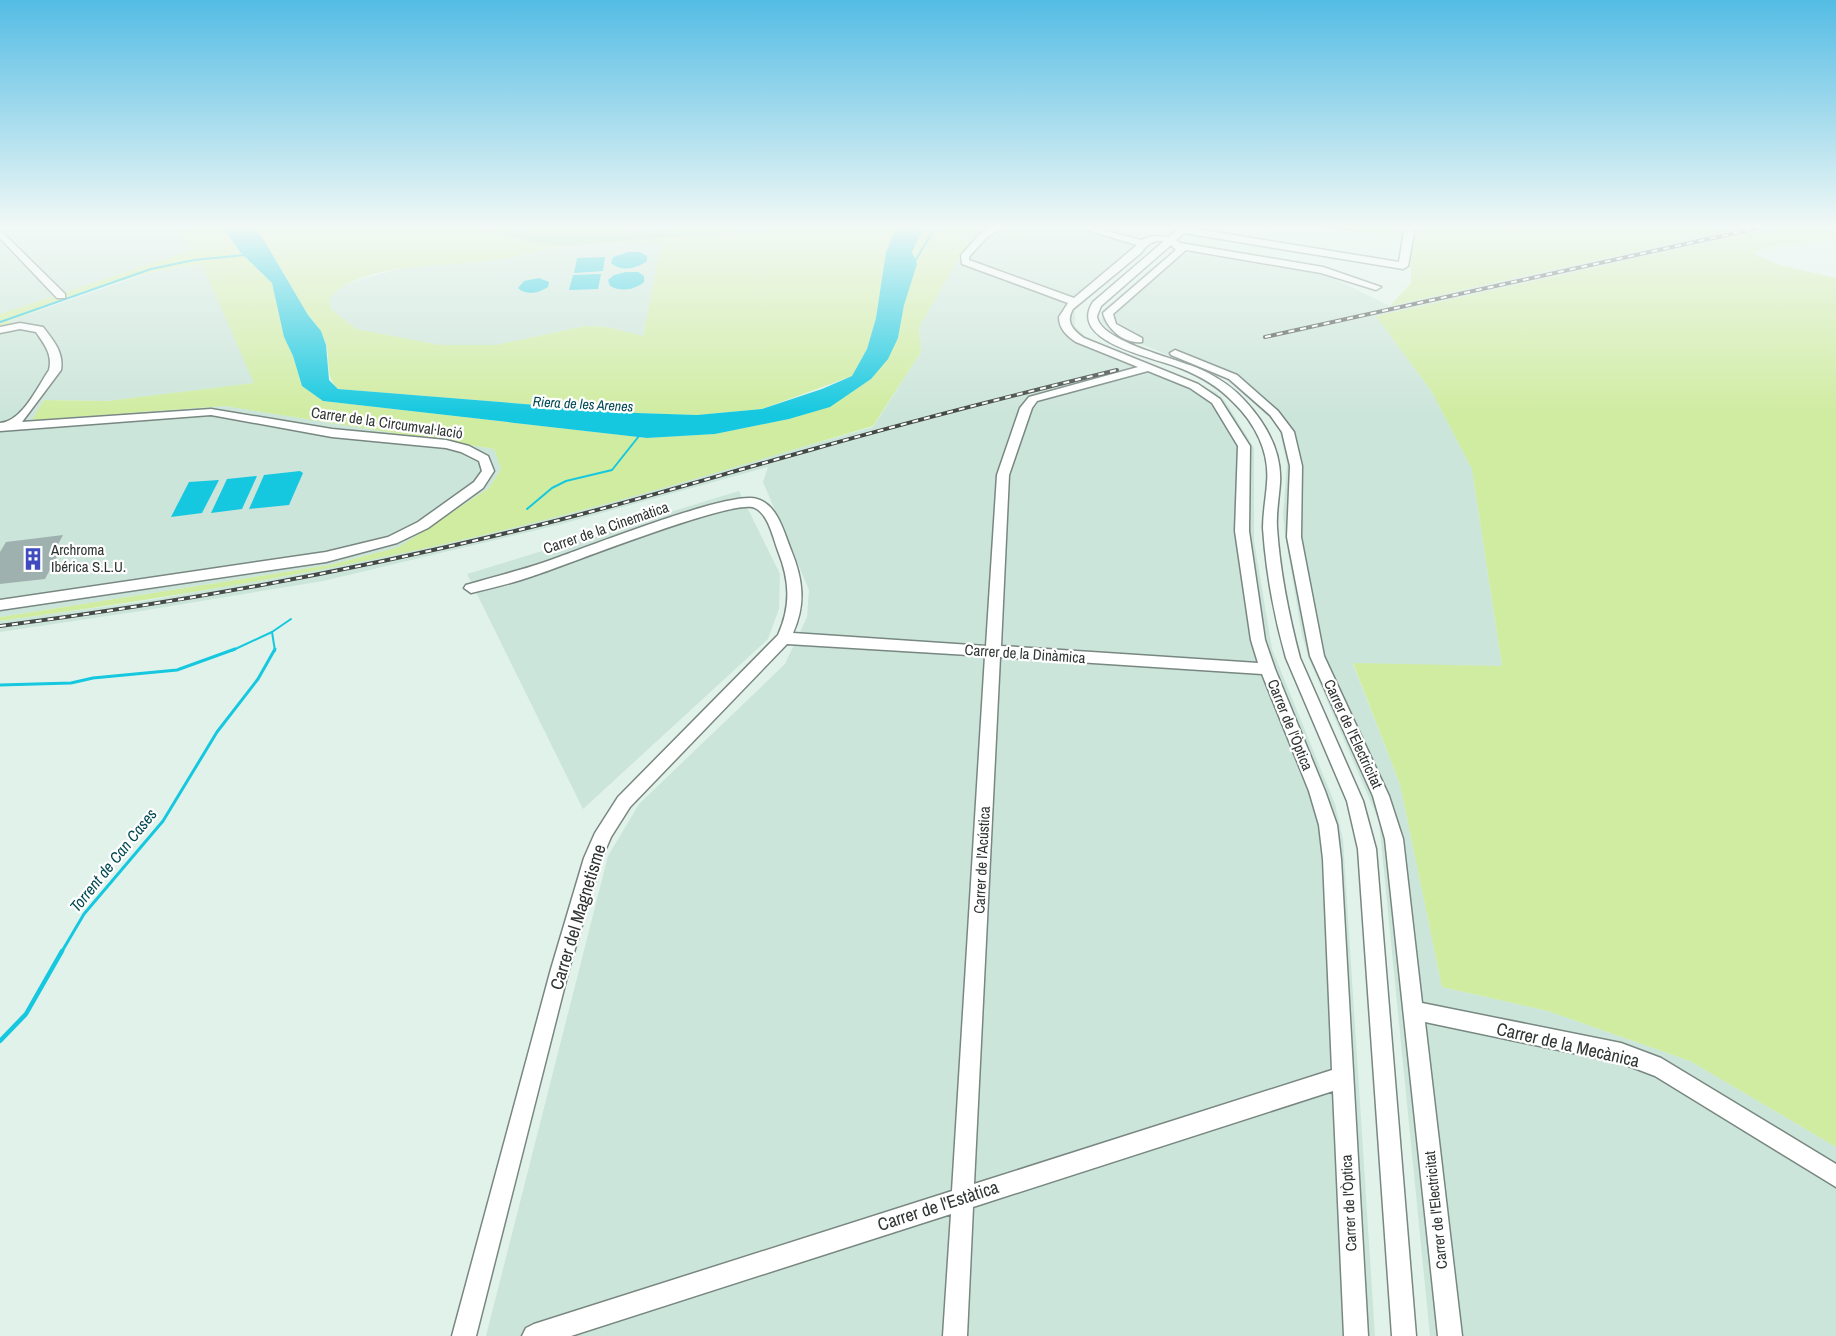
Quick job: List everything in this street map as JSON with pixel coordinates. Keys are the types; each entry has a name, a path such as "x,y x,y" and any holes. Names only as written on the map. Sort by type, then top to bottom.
{"street":[{"path":"54,288 61,296"},
{"path":"1037,288 1075,302 1098,288"},
{"path":"1116,288 1092,312 1092,322 1101,334 1198,373 1221,385 1246,411 1272,454 1274,472 1270,529 1287,638 1293,658 1355,801 1367,849 1404,1336"},
{"name":"Carrer de l'Electricitat","path":"1129,288 1107,317 1111,325 1122,333 1209,365 1233,377 1274,413 1288,432 1296,466 1294,537 1317,656 1389,817 1397,858 1450,1336"},
{"name":"Carrer de l'Òptica","path":"1075,302 1063,316 1065,326 1072,334 1089,344 1210,396 1220,407 1244,446 1242,531 1258,640 1267,669 1317,791 1328,825 1332,859 1344,1077 1356,1336"},
{"path":"0,330 20,326 39,329 58,362 55,370 16,422 2,424"},
{"name":"Carrer de l'Acústica","path":"955,1336 1003,475 1028,403 1041,396 1148,368"},
{"path":"25,409 27,422 33,425"},
{"name":"Carrer de la Circumval·lació","path":"0,606 326,556 384,543 403,536 431,520 478,485 488,471 484,459 465,449 446,444 332,433 211,412 33,425 2,424"},
{"name":"Carrer de la Cinemàtica","path":"471,588 531,572 735,502 753,502"},
{"name":"Carrer del Magnetisme","path":"464,1336 560,969 593,858 604,833 624,802 784,638 795,609 797,597 795,576 766,511 753,502"},
{"name":"Carrer de la Dinàmica","path":"784,638 1267,669"},
{"name":"Carrer de la Mecànica","path":"1415,1011 1621,1053 1641,1060 1680,1079 1836,1176"},
{"name":"Carrer de l'Estàtica","path":"534,1336 1344,1077"}],"shaded area":[{"path":"0,288 77,288 0,314"},
{"path":"104,288 213,288 255,383 107,401 44,400 33,420 225,406 494,449 501,469 489,488 400,547 330,565 0,617 0,326 10,324 9,321"},
{"path":"338,288 652,288 643,336 607,327 585,326 496,345 440,345 356,329 331,309 329,298"},
{"path":"941,288 1100,288 1075,310 1075,326 1086,338 1216,392 1225,401 1254,448 1254,541 1272,649 1335,804 1343,840 1375,1336 486,1336 608,856 639,804 785,664 807,617 809,590 763,482 768,467 558,525 323,581 0,632 0,621 139,602 292,575 478,536 578,511 873,427 921,352 919,327"},
{"path":"1128,288 1354,288 1390,306 1469,288 1501,288 1376,316 1432,392 1472,469 1502,666 1353,664 1400,784 1442,987 1548,1011 1690,1061 1836,1147 1836,1336 1430,1336 1379,821 1309,659 1302,635 1285,534 1283,515 1287,464 1280,432 1271,419 1226,379 1112,332 1101,321 1102,311"},
{"path":"739,491 780,574 779,609 768,639 583,809 467,574"}],"green space":[{"path":"77,288 97,288 9,321 11,324 0,326 0,314"},
{"path":"213,288 273,288 284,337 293,356 302,386 323,401 647,438 715,434 789,419 829,407 871,379 898,338 906,288 941,288 919,327 921,352 873,426 627,498 479,536 360,562 241,584 0,621 0,617 330,565 399,547 489,488 501,469 494,449 225,406 32,420 44,400 107,401 254,383"},
{"path":"292,288 341,288 329,299 331,309 356,329 440,345 496,345 585,326 607,327 643,336 652,288 880,288 876,318 867,349 852,376 762,409 697,415 637,413 338,389 329,373 323,336"},
{"path":"1406,288 1469,288 1390,306"},
{"path":"1501,288 1836,288 1836,1147 1690,1061 1548,1011 1442,987 1400,784 1353,663 1502,666 1472,469 1432,392 1376,316"}],"water":[{"path":"273,288 292,288 308,315 321,331 326,345 329,380 338,389 637,413 697,415 762,409 822,389 852,376 867,349 876,318 880,288 909,288 898,338 888,359 871,379 830,407 789,419 715,434 647,438 323,401 302,386 293,356 284,337"},
{"path":"519,288 546,288 533,293"},
{"path":"569,288 598,288 598,289"},
{"path":"300,471 303,473 289,505 249,509 264,475"},
{"path":"257,476 242,509 211,513 227,479"},
{"path":"219,480 202,513 171,517 189,482"}],"building":[{"name":"Archroma Ibérica S.L.U.","path":"63,535 54,552 60,551 45,579 0,584 0,552 6,542"}],"waterway":[{"path":"0,322 96,288"},
{"path":"527,509 552,488 566,481 612,470 639,436"},
{"path":"272,632 291,619"},
{"path":"231,651 272,632"},
{"name":"Torrent de Can Cases","path":"272,632 275,649"},
{"path":"0,685 71,683 93,678 177,670 235,649"},
{"name":"Torrent de Can Cases","path":"61,953 84,914 163,821 217,732 258,679 275,649"},
{"name":"Torrent de Can Cases","path":"0,1041 26,1014 62,951"}],"railway":[{"path":"1265,337 1485,288"},
{"path":"0,626 199,596 330,572 462,544 598,510 848,439 1117,370"}],"place":[{"name":"Archroma Ibérica S.L.U.","path":"33,559"}],"water label":[{"name":"Riera de les Arenes","path":"583,404"}]}
